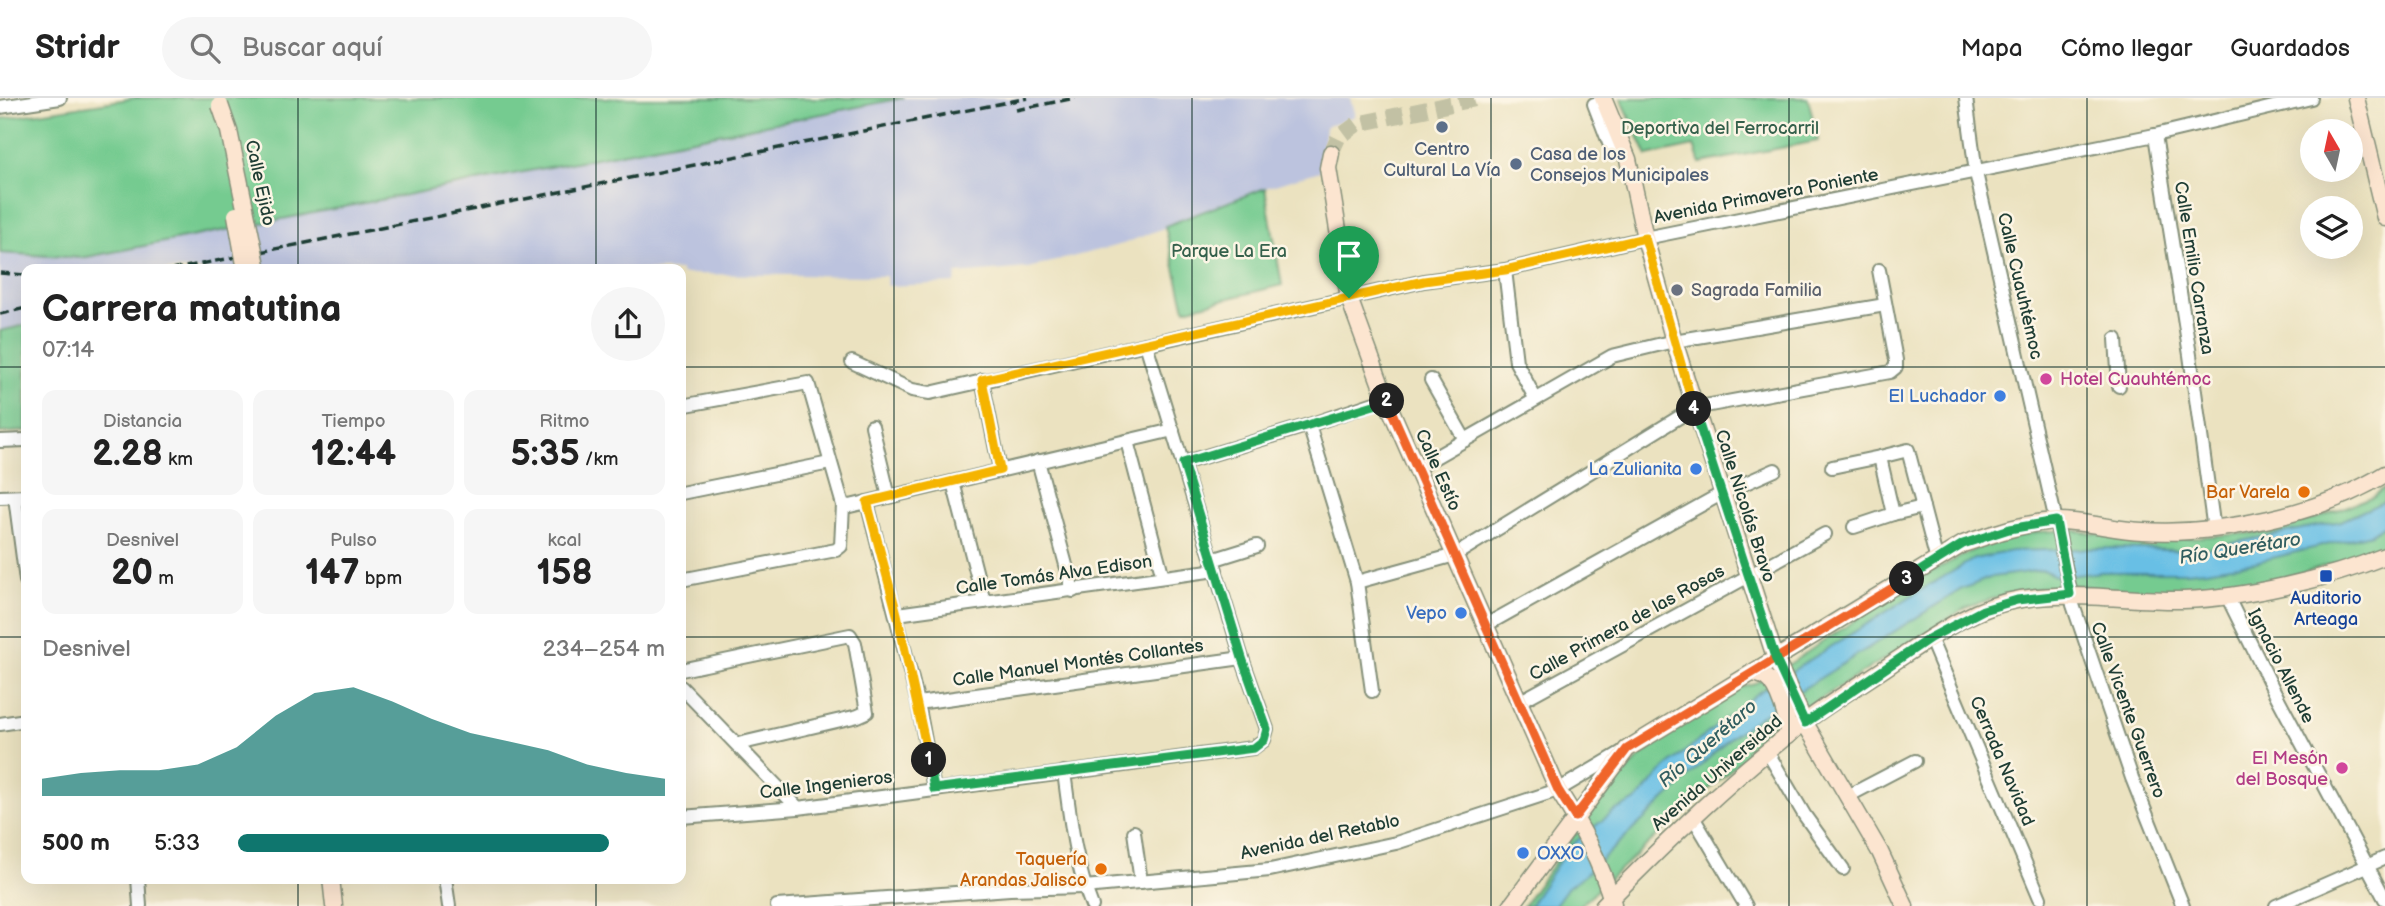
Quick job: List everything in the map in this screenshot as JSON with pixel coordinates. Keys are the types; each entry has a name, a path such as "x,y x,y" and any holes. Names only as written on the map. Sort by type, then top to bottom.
{"main road":[{"path":"2356,98 2385,218"},
{"name":"Calle Nicolás Bravo","path":"1599,101 1628,159 1645,238 1674,341 1775,671 1796,714 1880,852 1906,906"},
{"name":"Calle Ejido","path":"219,102 221,132 245,264"},
{"name":"Calle Ejido","path":"219,102 229,131 257,264"},
{"name":"Calle Estío","path":"1331,153 1328,168 1349,298 1386,399 1558,790"},
{"path":"1511,906 1578,823 1627,749 1754,673 1775,671 1963,544 2009,529 2057,527 2144,532 2214,530 2254,523 2317,504 2364,487 2385,474"},
{"name":"Avenida Universidad","path":"1609,903 1693,817 1787,737 1796,714 1930,638 1998,604 2051,595 2068,586 2183,600 2227,596 2326,576 2385,556"},
{"path":"1558,790 1604,873 1609,903"},
{"path":"332,884 334,906"}],"street":[{"path":"0,107 60,98"},
{"name":"Calle Cuauhtémoc","path":"1966,98 1976,173 2057,527"},
{"name":"Avenida Primavera Poniente","path":"852,362 920,393 930,393 1424,281 1505,270 1645,238 1976,173 2311,98"},
{"name":"Calle Emilio Carranza","path":"2155,135 2190,355 2214,530"},
{"path":"1505,270 1516,362 1535,398"},
{"path":"1357,582 1455,555 1694,408 1890,372 1896,367 1896,360 1879,270"},
{"path":"1416,468 1612,356 1674,341 1885,306"},
{"path":"2116,339 2119,386"},
{"path":"1146,344 1242,658"},
{"path":"982,380 1000,470"},
{"path":"1431,380 1465,440"},
{"path":"686,405 808,383 843,505 841,546 835,550 686,579"},
{"path":"1183,463 1386,399"},
{"path":"1309,425 1357,582 1373,691"},
{"path":"872,426 888,497"},
{"path":"843,505 850,506 1172,430"},
{"path":"0,441 21,440"},
{"path":"1127,441 1163,578"},
{"path":"1832,467 1908,450 1937,561"},
{"path":"1880,457 1893,514"},
{"path":"1038,461 1073,591"},
{"path":"686,492 830,463"},
{"path":"1486,625 1721,494 1775,470"},
{"path":"953,482 984,602"},
{"path":"0,497 21,496"},
{"path":"867,502 897,614 934,789"},
{"path":"1854,527 1923,507"},
{"name":"Calle Vicente Guerrero","path":"2057,527 2068,586 2132,778 2183,906"},
{"name":"Calle Primera de las Rosas","path":"1519,702 1825,534"},
{"name":"Calle Tomás Alva Edison","path":"897,614 1163,578 1214,565 1257,546"},
{"name":"Ignacio Allende","path":"2227,596 2385,900"},
{"path":"686,669 850,635 855,643 867,712 738,744"},
{"name":"Cerrada Navidad","path":"1930,638 2040,898"},
{"name":"Calle Manuel Montés Collantes","path":"918,704 1242,658"},
{"name":"Calle Ingenieros","path":"686,817 798,808 1254,748 1264,740 1267,729 1242,658"},
{"path":"686,692 798,808"},
{"path":"0,724 21,721"},
{"name":"Avenida del Retablo","path":"777,906 1010,889 1084,887 1270,870 1396,843 1558,790 1627,749"},
{"path":"1768,752 1805,816 1843,869"},
{"path":"1848,796 1915,761"},
{"path":"1064,772 1084,887 1092,906"},
{"path":"1693,817 1746,906"},
{"path":"1134,832 1141,882"},
{"path":"2276,906 2385,858"},
{"path":"138,884 140,906"},
{"path":"446,884 449,906"}],"shaded area":[{"path":"903,98 1350,98 1355,116 1325,127 1320,171 1265,188 1123,244 1028,268 956,274 955,283 887,286 886,276 686,274 686,264 21,264 21,326 0,331 0,253 82,258"}],"green space":[{"path":"135,98 903,98 82,258 0,253 0,119"},
{"name":"Deportiva del Ferrocarril","path":"1621,98 1808,98 1818,141 1700,163 1694,146 1647,156"},
{"name":"Parque La Era","path":"1265,188 1282,285 1185,309 1165,226"},
{"path":"21,326 21,431 0,433 0,331"},
{"path":"2385,487 2385,547 2314,569 2241,586 2193,592 2054,587 2004,596 1962,610 1784,722 1579,906 1523,906 1592,810 1640,757 1677,727 1735,688 1755,683 1791,663 1915,580 1987,543 2037,532 2071,530 2125,538 2186,538 2266,532 2317,518 2374,496"}],"water":[{"name":"Río Querétaro","path":"2385,501 2385,525 2371,534 2256,562 2187,572 2101,572 2058,577 2043,570 1992,577 1962,589 1768,711 1730,738 1585,875 1568,887 1554,906 1529,906 1568,848 1614,811 1638,799 1665,768 1756,694 1974,559 2012,551 2116,548 2193,551 2341,521"}],"tunnel":[{"path":"1331,153 1338,138 1357,124 1480,98"}],"railway":[{"path":"201,264 1028,98"},
{"path":"1016,110 1075,98"},
{"path":"0,273 21,275"},
{"path":"0,314 21,309"}],"place":[{"name":"Centro Cultural La Vía","path":"1442,127"},
{"name":"Casa de los Consejos Municipales","path":"1516,164"},
{"name":"Sagrada Familia","path":"1677,290"},
{"name":"Hotel Cuauhtémoc","path":"2046,379"},
{"name":"El Luchador","path":"2000,396"},
{"name":"La Zulianita","path":"1696,469"},
{"name":"Bar Varela","path":"2304,492"},
{"name":"Auditorio Arteaga","path":"2326,576"},
{"name":"Vepo","path":"1461,613"},
{"name":"El Mesón del Bosque","path":"2342,768"},
{"name":"OXXO","path":"1523,853"},
{"name":"Taquería Arandas Jalisco","path":"1101,869"}],"route":[{"path":"1349,298 982,380 1000,470 867,502 897,614 934,789 1254,748 1264,740 1267,729 1242,658 1183,463 1386,399 1558,790 1575,817 1627,749 1776,660 1803,644 1963,544 2009,529 2056,521 2070,594 2017,600 1983,610 1930,638 1805,723 1776,660 1748,576 1694,408 1645,238 1505,270 1424,281 1349,298"}]}
